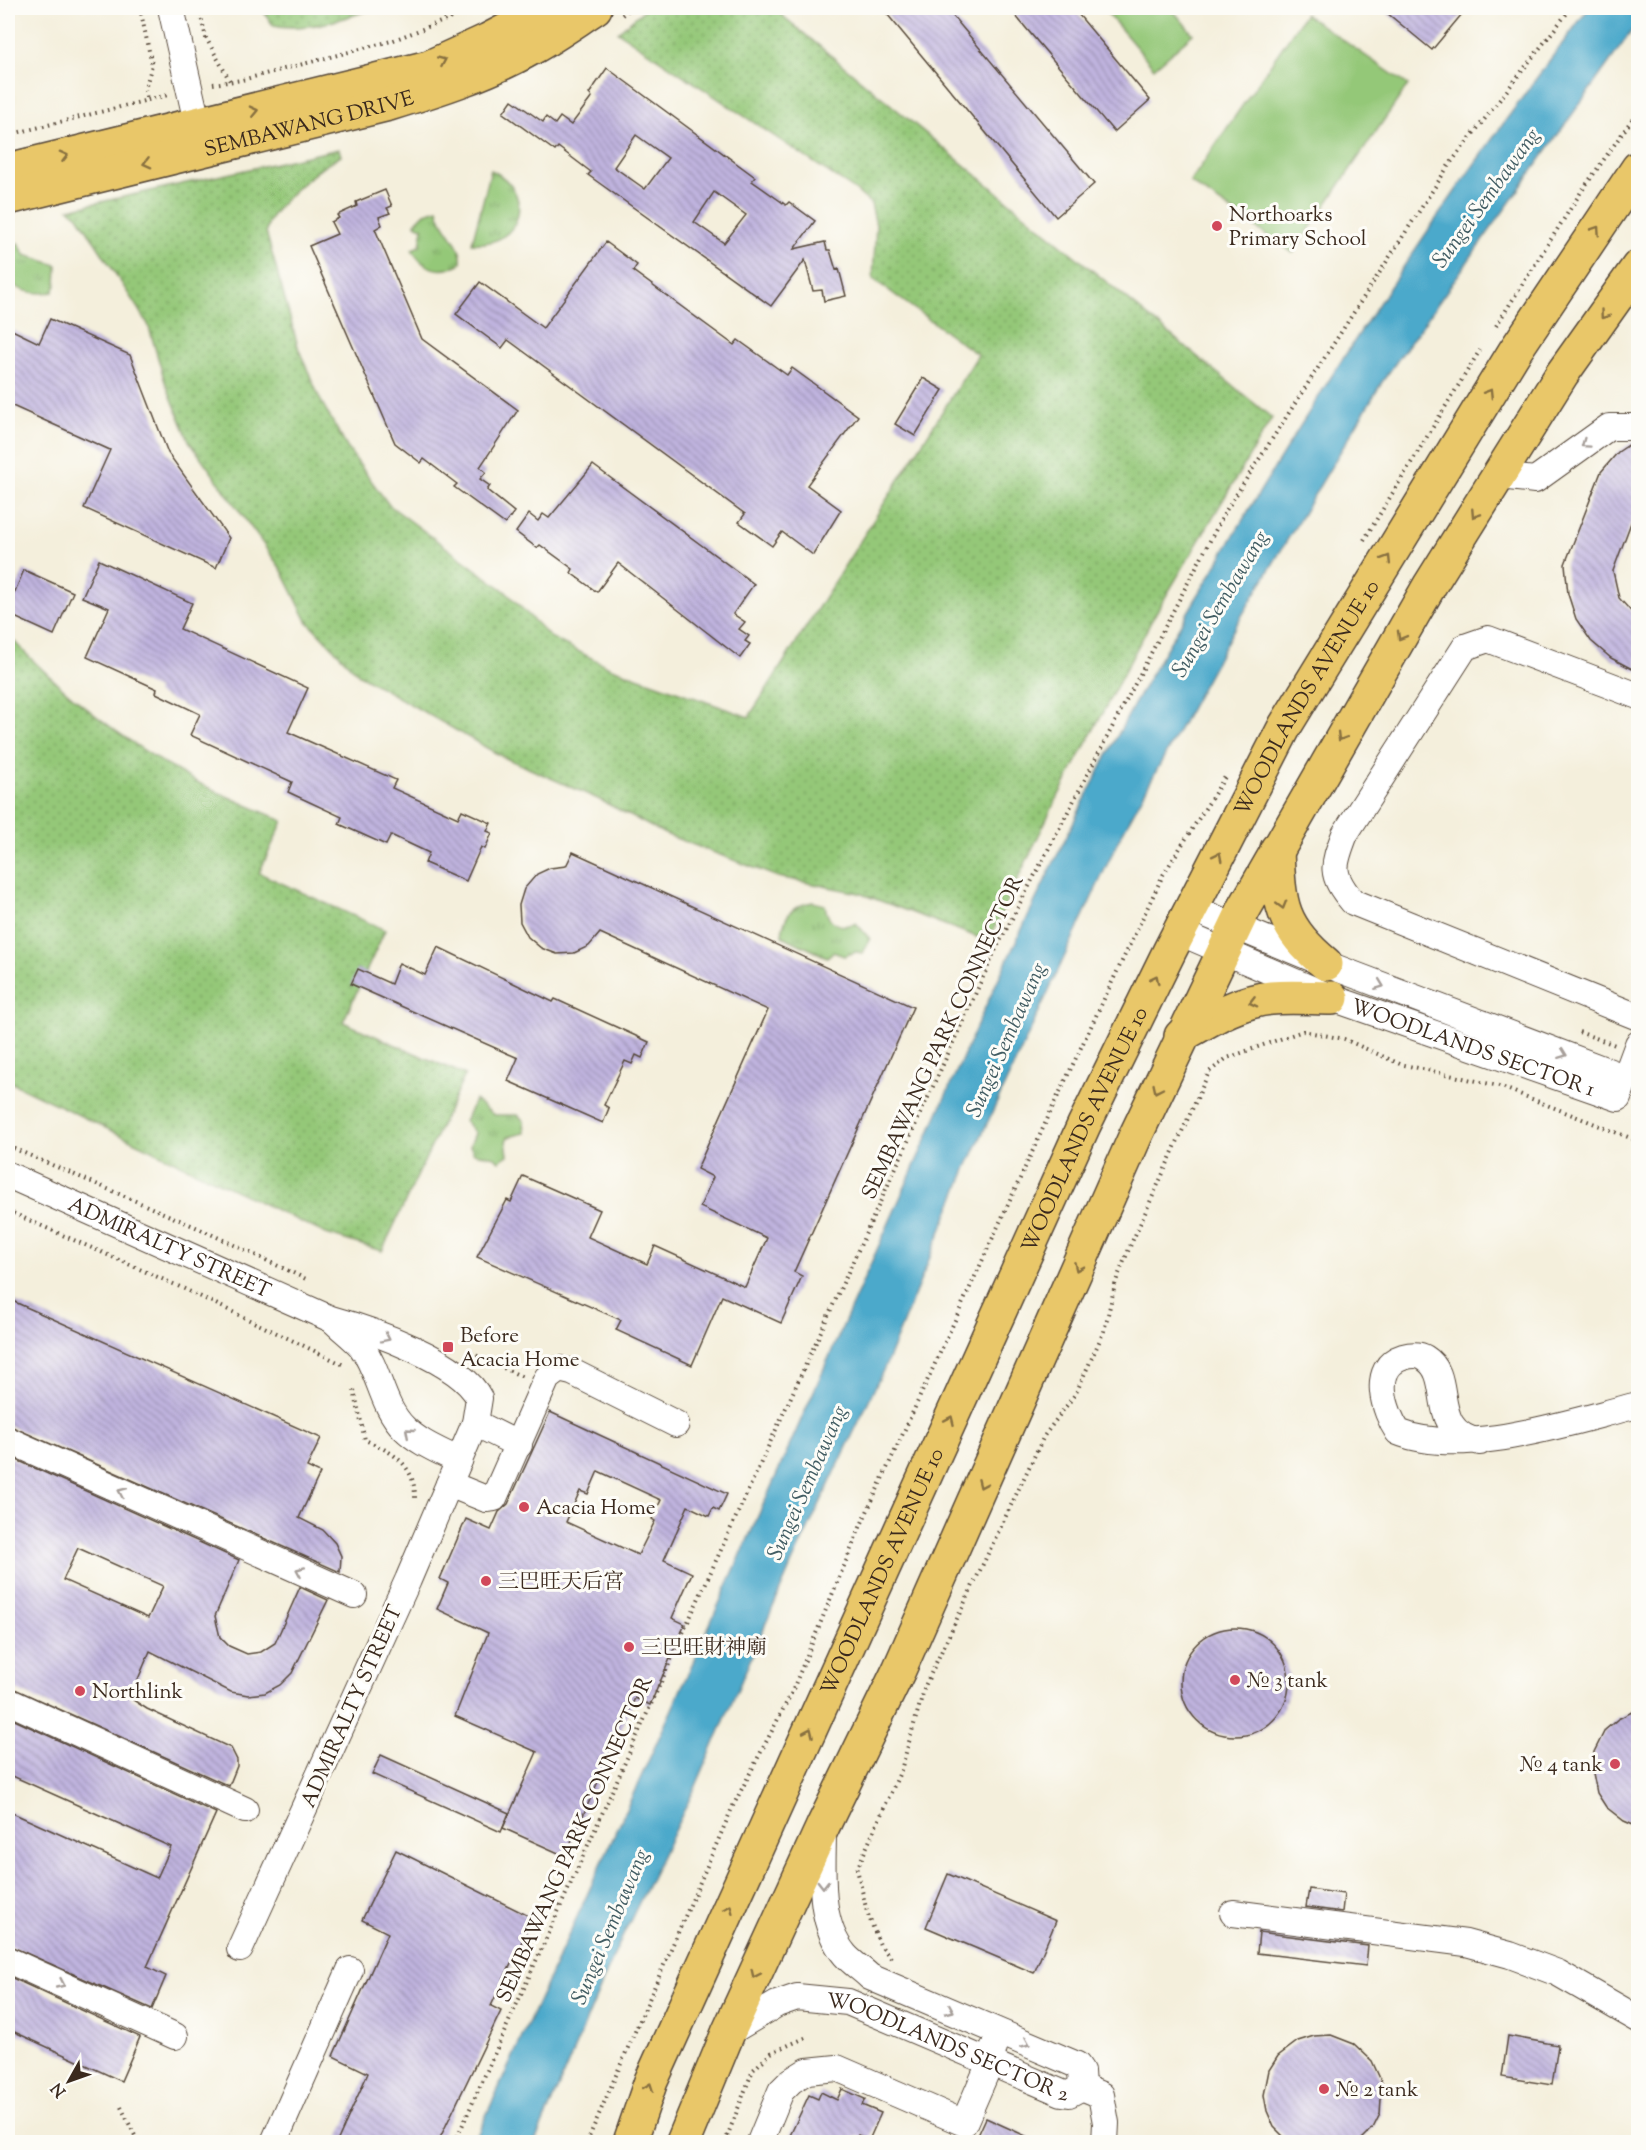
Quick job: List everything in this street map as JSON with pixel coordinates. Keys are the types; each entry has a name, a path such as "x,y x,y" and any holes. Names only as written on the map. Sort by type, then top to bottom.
{"main road":[{"name":"SEMBAWANG DRIVE","path":"8,198 200,136 429,67 488,40 549,8"},
{"name":"SEMBAWANG DRIVE","path":"8,170 389,104 448,85 532,48 595,8"},
{"name":"WOODLANDS AVENUE 10","path":"630,2142 651,2080 1026,1251 1185,920 1285,726 1515,351 1638,168"},
{"path":"683,2142 728,2033 823,1826 899,1670 1181,1036 1229,940 1276,848 1430,585 1562,374 1638,267"},
{"path":"1276,848 1278,893 1284,915 1302,944 1326,964"},
{"path":"1181,1036 1219,1014 1244,1004 1271,998 1332,998"}],"street":[{"path":"171,8 200,136"},
{"path":"1499,476 1535,480 1609,427 1638,427"},
{"path":"1638,696 1488,639 1465,646 1345,834 1334,864 1341,888 1353,902 1638,1017"},
{"name":"WOODLANDS SECTOR 1","path":"1185,920 1229,940 1332,998 1618,1098 1626,1078 1326,964 1229,940"},
{"path":"1626,1078 1638,1044"},
{"name":"ADMIRALTY STREET","path":"8,1175 331,1319 368,1329 462,1375 475,1388 480,1398 476,1423 240,1949"},
{"name":"ADMIRALTY STREET","path":"331,1319 361,1347 376,1376 388,1408 404,1428 423,1443 459,1461"},
{"path":"449,1484 486,1499 494,1498 547,1378 559,1368 572,1372 676,1424"},
{"path":"1480,1442 1638,1405"},
{"path":"476,1423 519,1445"},
{"path":"8,1440 354,1595"},
{"path":"8,1701 245,1810"},
{"name":"WOODLANDS SECTOR 2","path":"728,2033 777,2004 797,1997 848,2002 1062,2093 1069,2094 1082,2087 1081,2071 1077,2065 870,1977 844,1954 831,1926 823,1897 823,1826"},
{"path":"1233,1913 1466,1942 1558,1973 1638,2019"},
{"path":"8,1960 175,2036"},
{"path":"274,2142 350,1970"},
{"path":"760,2142 782,2091 807,2071 837,2068 964,2123 994,2050 993,2041 982,2024"},
{"path":"1082,2087 1101,2095 1106,2123 1105,2142"}],"path":[{"path":"8,135 147,100 145,89 152,65 140,8"},
{"path":"199,8 206,38 230,81 392,41 477,8"},
{"name":"SEMBAWANG PARK CONNECTOR","path":"454,2142 682,1635 1000,940 1225,512 1449,165 1571,8"},
{"path":"587,2142 733,1806 790,1694 861,1524 1163,875"},
{"path":"892,1959 880,1945 867,1912 857,1869 901,1770 925,1686 1044,1436 1076,1394 1104,1331 1116,1281 1131,1244 1209,1072 1227,1058 1304,1030 1344,1039 1400,1064 1499,1086 1638,1141"},
{"path":"8,1146 198,1228 310,1281"},
{"path":"8,1211 178,1286 348,1366"},
{"path":"466,1351 523,1376 519,1386"},
{"path":"352,1382 365,1440 394,1453 409,1471 416,1488 411,1511"},
{"path":"121,2108 138,2142"}],"green space":[{"path":"261,8 375,8 312,26 286,27 273,25"},
{"path":"646,8 773,8 1272,418 1154,616 1051,810 988,941 859,893 778,877 665,834 598,799 501,756 359,675 307,621 281,569 189,441 165,382 148,324 78,216 69,209 339,149 341,156 320,169 285,200 269,222 266,232 299,350 320,399 348,449 389,505 505,591 550,637 609,667 749,717 978,355 873,279 876,225 871,204 855,190 618,32"},
{"path":"1103,8 1171,8 1193,34 1154,68"},
{"path":"1305,14 1408,85 1293,253 1190,182"},
{"path":"491,170 505,180 514,191 518,204 517,217 512,228 503,237 489,242 472,243"},
{"path":"438,209 461,256 461,263 447,269 427,266 421,262 412,249 420,246 423,228 415,223 425,213"},
{"path":"18,243 25,255 57,265 56,285 53,292 29,292 8,282 8,247"},
{"path":"8,635 71,695 141,749 202,785 283,821 259,873 385,930 343,1022 465,1075 382,1251 326,1234 8,1081"},
{"path":"806,903 825,905 828,916 835,923 845,926 856,923 870,939 862,953 856,952 844,956 833,952 827,957 782,936 784,922 790,912"},
{"path":"475,1100 494,1115 518,1115 524,1121 525,1133 508,1137 506,1141 508,1155 499,1161 495,1157 474,1153 470,1146 475,1133 465,1121"}],"water":[{"name":"Sungei Sembawang","path":"1589,8 1638,8 1638,22 1382,382 1235,627 1118,841 967,1167 887,1362 792,1563 696,1786 618,1946 535,2142 474,2142 672,1709 983,1012 1111,747 1141,691 1261,490 1349,349 1442,210"}],"building":[{"path":"882,8 946,8 1094,184 1056,217"},
{"path":"1009,8 1073,8 1150,100 1114,132"},
{"path":"1381,8 1467,8 1432,50"},
{"path":"607,68 755,177 752,181 786,205 789,202 815,221 794,249 825,242 836,270 839,269 846,296 824,301 822,290 813,291 805,260 771,306 588,175 591,172 558,147 555,151 503,113 512,100 543,122 546,117 555,124 560,117 571,125 592,97 589,94","holes":["636,135 668,158 645,189 614,167","714,192 746,215 724,243 694,222"]},
{"path":"385,190 392,206 387,208 390,213 379,217 382,225 375,229 422,339 518,410 480,467 486,472 480,479 490,486 487,490 514,512 505,524 454,487 457,484 424,459 421,463 395,443 309,246 337,234 331,222 339,218 337,215 357,206 356,202"},
{"path":"606,242 637,265 633,271 734,345 738,340 787,375 792,368 858,416 807,485 841,510 813,555 782,532 772,546 739,522 745,514 508,340 502,348 456,314 480,282 543,328"},
{"path":"50,319 130,355 168,453 229,538 216,568 84,508 110,450 8,404 8,328 39,343"},
{"path":"923,378 943,390 915,436 895,424"},
{"path":"1633,442 1638,442 1638,504 1613,571 1619,598 1638,619 1638,672 1611,658 1591,641 1576,619 1568,594 1565,564 1601,472 1618,452"},
{"path":"593,465 754,584 733,614 745,622 739,629 749,636 745,641 750,644 740,658 618,563 597,592 571,573 573,569 540,545 537,548 516,532 529,514 538,521 543,514 549,518"},
{"path":"99,560 192,603 180,629 308,688 288,732 396,780 392,788 458,818 462,810 491,823 487,831 492,833 485,849 481,847 466,881 425,863 429,853 391,835 386,845 339,824 342,817 288,792 292,782 190,735 200,714 156,693 157,689 87,657 109,608 82,597"},
{"path":"24,570 73,592 54,635 8,614 8,608"},
{"path":"573,852 913,1007 794,1272 802,1276 781,1323 722,1296 692,1365 616,1330 621,1320 477,1257 507,1200 511,1202 523,1176 600,1210 588,1237 647,1264 655,1246 745,1287 767,1238 700,1207 713,1177 697,1169 768,1010 600,933 589,946 574,953 557,954 541,948 528,937 520,922 519,905 524,889 537,874 550,868 566,866"},
{"path":"438,947 553,1002 555,999 649,1042 642,1058 636,1055 632,1064 625,1061 604,1105 609,1108 603,1123 508,1081 518,1058 351,984 358,969 391,984 399,963 425,975"},
{"path":"8,1299 321,1438 307,1467 320,1473 299,1518 323,1530 335,1543 341,1556 340,1572 8,1425"},
{"path":"550,1412 727,1494 719,1511 713,1508 709,1516 688,1506 664,1560 692,1573 672,1618 685,1624 650,1705 635,1698 565,1856 503,1828 537,1752 455,1716 488,1633 437,1609 448,1583 440,1579 466,1519 491,1530 499,1512 508,1504","holes":["598,1471 661,1500 652,1519 655,1521 638,1555 566,1522 580,1491 588,1494"]},
{"path":"8,1456 239,1560 215,1616 220,1637 229,1646 247,1654 261,1652 275,1643 300,1587 328,1600 292,1673 280,1685 265,1693 248,1695 231,1692 150,1651 130,1698 147,1709 231,1748 237,1760 237,1766 229,1786 8,1686","holes":["78,1548 163,1586 148,1618 63,1580"]},
{"name":"№ 3 tank","path":"1235,1628 1256,1632 1273,1644 1285,1661 1289,1682 1285,1703 1273,1720 1256,1732 1235,1736 1214,1732 1197,1720 1185,1703 1181,1682 1185,1661 1197,1644 1214,1632"},
{"name":"№ 4 tank","path":"1638,1709 1638,1827 1624,1821 1606,1807 1597,1793 1592,1768 1594,1752 1605,1730 1618,1719"},
{"path":"8,1717 216,1813 147,1967 166,1976 152,2009 8,1945 8,1811 157,1878 171,1847 8,1774"},
{"path":"381,1755 509,1813 501,1832 372,1774"},
{"path":"396,1850 533,1918 491,2006 501,2011 438,2142 337,2142 368,2073 333,2056 388,1933 362,1920"},
{"path":"948,1874 1056,1921 1034,1973 926,1927"},
{"path":"1309,1889 1344,1894 1342,1912 1306,1907"},
{"path":"1259,1932 1368,1946 1366,1966 1257,1953"},
{"path":"8,1976 140,2037 121,2081 8,2029"},
{"name":"№ 2 tank","path":"1331,2035 1354,2044 1372,2061 1382,2083 1380,2114 1373,2128 1359,2142 1289,2142 1274,2127 1267,2111 1264,2095 1269,2070 1278,2056 1298,2041 1314,2036"},
{"path":"1508,2036 1558,2045 1552,2085 1502,2077"},
{"path":"842,2089 865,2099 862,2105 881,2113 869,2140 858,2135 855,2142 787,2142 809,2095 818,2099 821,2092 837,2100"},
{"path":"986,2118 1039,2142 975,2142"}],"place":[{"name":"Northoarks Primary School","path":"1217,226"},
{"name":"Before Acacia Home","path":"448,1347"},
{"name":"Acacia Home","path":"524,1507"},
{"name":"三巴旺天后宮","path":"486,1581"},
{"name":"三巴旺財神廟","path":"629,1647"},
{"name":"№ 3 tank","path":"1235,1680"},
{"name":"Northlink","path":"80,1691"},
{"name":"№ 4 tank","path":"1615,1764"},
{"name":"№ 2 tank","path":"1324,2089"}]}
